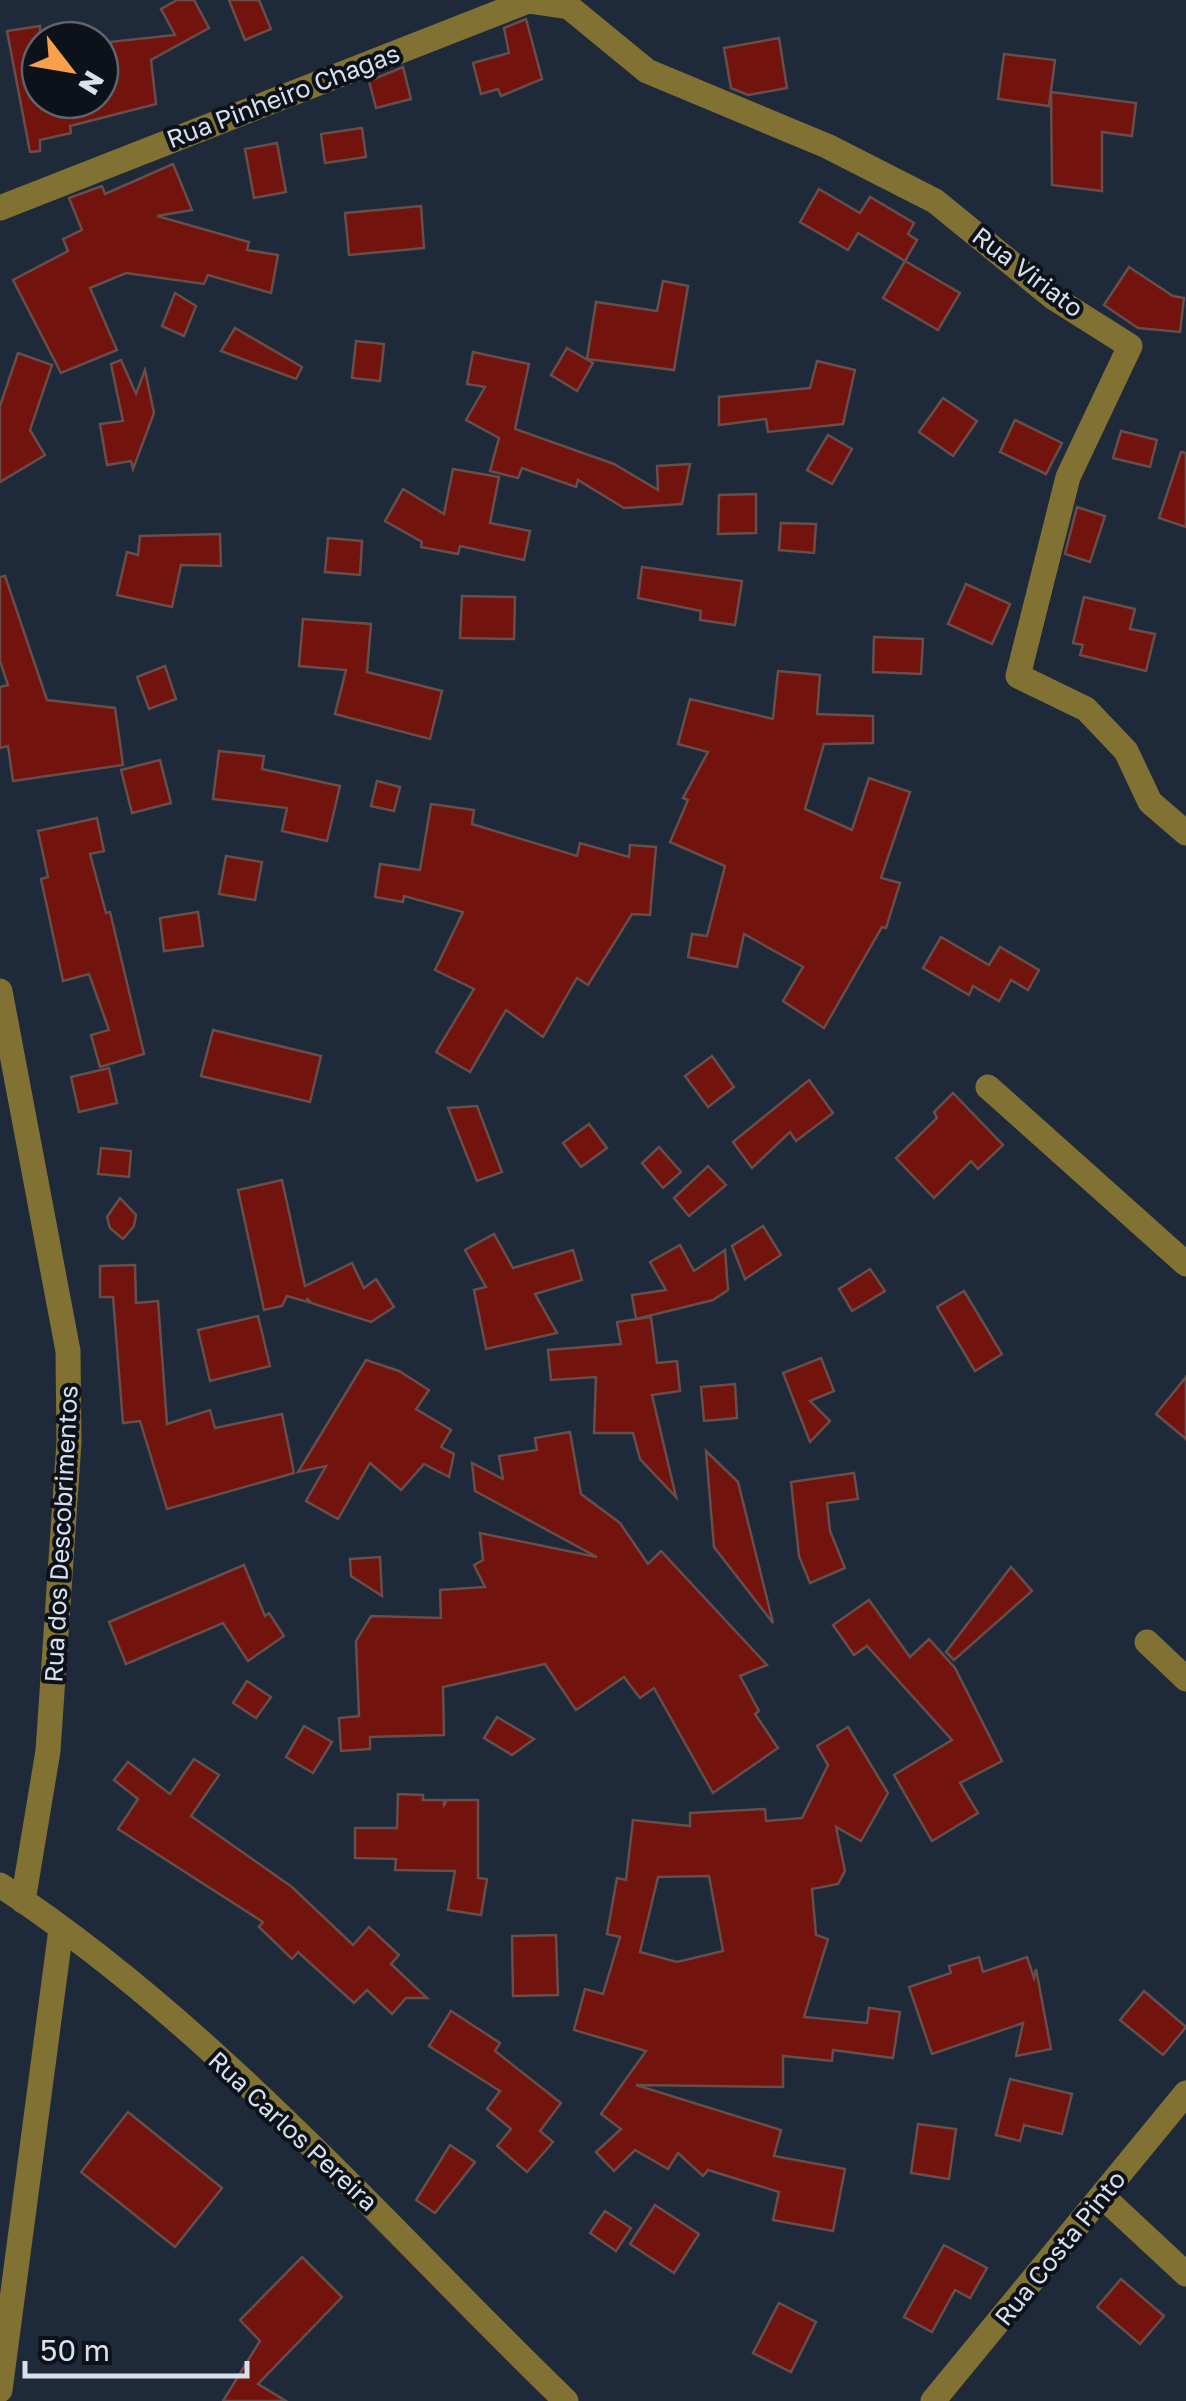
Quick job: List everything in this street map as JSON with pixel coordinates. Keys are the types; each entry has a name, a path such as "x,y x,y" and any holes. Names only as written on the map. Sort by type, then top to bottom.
{"street":[{"name":"Rua Pinheiro Chagas","path":"0,208 528,0 569,7"},
{"name":"Rua Viriato","path":"569,7 648,72 828,146 935,201 1054,298 1130,346 1068,477 1018,676 1086,709 1126,752 1150,802 1186,833"},
{"name":"Rua dos Descobrimentos","path":"0,991 8,1078 68,1352 69,1442 48,1751 23,1900"},
{"path":"988,1086 1186,1264"},
{"path":"1147,1642 1186,1678"},
{"name":"Rua Carlos Pereira","path":"0,1885 137,1987 347,2178 566,2401"},
{"path":"0,2390 61,1930"},
{"name":"Rua Costa Pinto","path":"932,2401 1186,2093"},
{"path":"1102,2196 1186,2274"}],"building":[{"path":"177,0 194,0 209,28 151,60 156,104 120,113 120,41 175,35 161,9"},
{"path":"229,0 259,0 271,29 245,40"},
{"path":"526,19 542,79 501,96 498,89 481,94 473,63 509,53 504,28"},
{"path":"20,29 20,99 7,31"},
{"path":"779,38 787,88 748,95 731,88 724,48"},
{"path":"1004,54 1055,60 1049,106 998,99"},
{"path":"403,67 411,99 376,108 369,81"},
{"path":"1051,92 1136,103 1132,136 1102,132 1102,191 1052,185"},
{"path":"24,120 93,120 70,126 71,133 40,140 40,151 30,152"},
{"path":"362,128 366,157 325,163 321,134"},
{"path":"277,143 286,192 254,198 245,149"},
{"path":"173,164 192,210 157,216 249,242 247,250 278,255 271,293 208,275 204,284 126,273 90,288 117,350 61,373 13,280 68,251 63,239 82,230 69,198 102,186 105,194"},
{"path":"819,189 860,213 870,197 914,223 908,234 917,240 905,261 858,233 848,250 800,222"},
{"path":"421,206 424,248 349,255 345,213"},
{"path":"905,261 960,293 938,330 883,298"},
{"path":"1129,267 1173,296 1184,298 1180,332 1138,328 1104,305"},
{"path":"663,281 688,286 674,370 587,359 596,302 657,311"},
{"path":"175,293 196,306 184,336 162,326"},
{"path":"235,328 302,367 296,379 221,351"},
{"path":"356,341 384,344 380,381 352,378"},
{"path":"567,348 593,363 577,391 551,375"},
{"path":"473,352 529,364 515,429 614,464 658,490 657,466 690,464 682,504 624,508 578,480 576,487 522,468 518,478 490,471 499,438 466,420 485,387 467,384"},
{"path":"18,353 52,365 30,430 45,455 0,482 0,406"},
{"path":"121,360 136,394 145,370 154,413 133,469 131,461 107,465 100,424 123,421 111,364"},
{"path":"817,361 855,370 843,424 768,432 766,419 719,425 719,397 810,388"},
{"path":"943,398 977,421 953,456 919,432"},
{"path":"1015,420 1062,443 1046,474 1000,452"},
{"path":"1121,431 1157,440 1150,467 1113,458"},
{"path":"828,435 852,449 832,484 807,470"},
{"path":"1181,452 1186,453 1186,527 1159,518"},
{"path":"453,469 499,477 490,523 530,531 524,560 460,546 458,554 421,547 422,542 385,521 403,489 444,514"},
{"path":"756,494 756,533 718,534 719,495"},
{"path":"1077,507 1105,516 1090,562 1065,554"},
{"path":"781,523 816,524 814,553 779,550"},
{"path":"220,534 221,566 181,565 172,607 117,595 127,552 138,555 140,536"},
{"path":"328,538 362,541 360,575 325,572"},
{"path":"642,567 742,581 735,625 700,620 701,611 638,598"},
{"path":"5,576 47,700 115,708 123,765 13,781 8,746 0,748 0,687 8,685 0,661 0,577"},
{"path":"966,584 1010,604 992,644 948,624"},
{"path":"462,596 515,597 514,639 460,638"},
{"path":"1084,597 1135,609 1130,629 1155,634 1146,671 1080,655 1083,645 1073,643"},
{"path":"303,619 371,624 367,672 442,691 430,739 335,714 346,670 299,666"},
{"path":"874,637 923,639 921,674 873,672"},
{"path":"165,666 176,699 149,709 137,677"},
{"path":"778,671 820,675 817,714 873,716 873,743 824,744 805,809 852,830 869,778 910,792 881,878 900,883 886,928 882,927 824,1028 783,1001 803,967 744,934 737,967 688,957 692,934 707,936 725,866 670,842 688,800 683,798 708,752 678,744 690,699 773,719"},
{"path":"219,751 264,756 262,769 340,786 327,841 282,831 287,808 213,799"},
{"path":"160,760 171,803 132,813 121,770"},
{"path":"377,781 400,787 394,811 371,806"},
{"path":"431,804 474,810 472,824 577,856 580,843 629,857 630,845 656,847 650,915 632,914 588,985 577,978 543,1037 506,1010 470,1072 436,1052 474,989 435,970 463,912 404,896 403,902 375,897 380,864 420,870"},
{"path":"97,818 104,851 90,854 106,913 110,912 144,1054 100,1067 91,1035 109,1030 89,974 63,981 41,879 48,877 38,831"},
{"path":"226,856 262,862 255,900 219,894"},
{"path":"198,912 203,946 164,951 160,918"},
{"path":"941,937 989,965 1000,947 1039,970 1028,990 1011,980 999,1001 973,986 969,995 923,968"},
{"path":"213,1030 321,1056 310,1102 201,1076"},
{"path":"712,1056 734,1087 708,1107 685,1076"},
{"path":"109,1068 117,1103 79,1112 71,1077"},
{"path":"809,1080 833,1113 796,1141 790,1132 752,1168 733,1142"},
{"path":"953,1093 1003,1145 978,1169 971,1161 934,1198 896,1158 937,1118 934,1112"},
{"path":"477,1106 502,1172 477,1181 448,1108"},
{"path":"589,1124 607,1148 581,1167 563,1143"},
{"path":"659,1147 681,1172 663,1188 642,1163"},
{"path":"101,1148 131,1151 129,1177 98,1174"},
{"path":"708,1166 726,1185 689,1216 674,1198"},
{"path":"282,1180 305,1286 352,1263 364,1288 376,1279 394,1307 371,1322 311,1303 307,1298 308,1302 287,1296 282,1306 264,1310 238,1190"},
{"path":"120,1198 136,1215 134,1226 123,1239 110,1228 107,1217"},
{"path":"763,1226 781,1255 745,1279 732,1246"},
{"path":"494,1234 513,1268 573,1250 582,1280 535,1294 557,1333 486,1349 474,1290 486,1287 465,1250"},
{"path":"680,1245 694,1271 725,1250 728,1290 713,1300 636,1319 632,1295 666,1290 650,1262"},
{"path":"135,1265 136,1303 158,1301 167,1424 210,1410 215,1428 282,1414 294,1473 167,1509 140,1421 123,1423 113,1297 100,1297 100,1266"},
{"path":"870,1269 885,1291 852,1311 839,1289"},
{"path":"964,1291 1002,1354 975,1371 937,1307"},
{"path":"258,1316 270,1366 210,1381 198,1330"},
{"path":"651,1317 657,1363 677,1361 680,1391 652,1395 676,1497 640,1459 633,1433 594,1433 596,1377 551,1380 548,1350 621,1344 617,1322"},
{"path":"821,1358 834,1391 810,1401 830,1421 810,1442 783,1373"},
{"path":"366,1360 399,1371 429,1390 416,1409 451,1430 441,1447 454,1454 449,1477 424,1464 401,1490 370,1463 338,1519 306,1501 326,1466 298,1472"},
{"path":"1186,1377 1186,1439 1156,1414"},
{"path":"735,1384 737,1418 704,1421 701,1387"},
{"path":"570,1432 581,1494 620,1523 648,1564 661,1551 767,1665 740,1676 759,1711 755,1714 778,1748 713,1793 654,1688 640,1698 624,1677 576,1710 545,1664 443,1687 444,1735 370,1737 370,1749 341,1751 339,1718 359,1716 356,1641 371,1616 441,1618 440,1590 485,1587 474,1565 483,1560 480,1533 597,1557 475,1491 472,1463 503,1479 499,1456 537,1450 535,1438"},
{"path":"706,1451 738,1482 773,1623 714,1547"},
{"path":"854,1473 858,1499 827,1503 830,1531 845,1568 810,1583 799,1556 791,1482"},
{"path":"380,1557 382,1596 351,1576 350,1559"},
{"path":"244,1565 265,1616 269,1613 284,1636 248,1661 223,1623 126,1664 109,1622"},
{"path":"1011,1567 1032,1591 954,1660 946,1652"},
{"path":"869,1600 910,1657 929,1639 955,1668 1002,1761 960,1783 978,1813 932,1841 894,1775 952,1740 867,1646 854,1655 833,1625"},
{"path":"247,1681 271,1697 256,1718 233,1703"},
{"path":"497,1717 534,1739 512,1755 484,1738"},
{"path":"304,1726 332,1742 313,1773 286,1757"},
{"path":"848,1727 888,1793 861,1841 836,1827 845,1871 838,1884 812,1889 816,1935 828,1939 804,2017 867,2023 869,2008 900,2012 893,2058 833,2050 832,2061 783,2056 783,2087 636,2085 781,2130 774,2156 845,2169 833,2231 773,2220 779,2192 708,2170 703,2176 678,2153 668,2169 635,2150 614,2171 596,2152 621,2129 601,2114 646,2051 574,2030 585,1989 603,1994 620,1937 607,1934 617,1878 626,1880 633,1820 690,1826 690,1813 765,1809 766,1821 802,1818 828,1765 817,1746","holes":["709,1876 723,1951 677,1962 640,1952 658,1877"]},
{"path":"194,1759 219,1775 191,1816 292,1887 353,1945 369,1927 399,1955 391,1964 427,1998 406,1998 392,2014 367,1990 354,2003 298,1952 292,1959 259,1927 263,1922 118,1829 138,1799 114,1780 128,1762 170,1794"},
{"path":"398,1794 444,1800 444,1805 447,1800 478,1800 478,1878 487,1879 481,1915 448,1910 455,1871 395,1870 396,1859 355,1858 355,1828 397,1828"},
{"path":"556,1935 558,1995 513,1996 512,1936"},
{"path":"979,1957 983,1972 1027,1957 1034,1978 1036,1969 1051,2049 1016,2056 1023,2023 932,2054 909,1987 951,1973 949,1966"},
{"path":"1144,1991 1186,2027 1163,2055 1120,2020"},
{"path":"451,2011 500,2043 495,2051 561,2103 540,2131 553,2142 527,2172 497,2146 511,2129 487,2109 500,2091 429,2046"},
{"path":"1010,2079 1072,2094 1062,2134 1024,2125 1020,2141 996,2135"},
{"path":"128,2112 222,2188 175,2247 81,2172"},
{"path":"918,2124 956,2129 949,2179 911,2173"},
{"path":"450,2145 475,2162 435,2213 416,2200"},
{"path":"655,2205 699,2234 674,2273 630,2244"},
{"path":"605,2211 631,2228 616,2251 590,2233"},
{"path":"944,2245 987,2268 970,2298 955,2290 932,2332 904,2317"},
{"path":"302,2257 342,2297 258,2384 286,2401 223,2401 260,2341 240,2320"},
{"path":"1121,2279 1164,2316 1140,2344 1097,2307"},
{"path":"779,2303 816,2322 791,2372 753,2353"}]}
